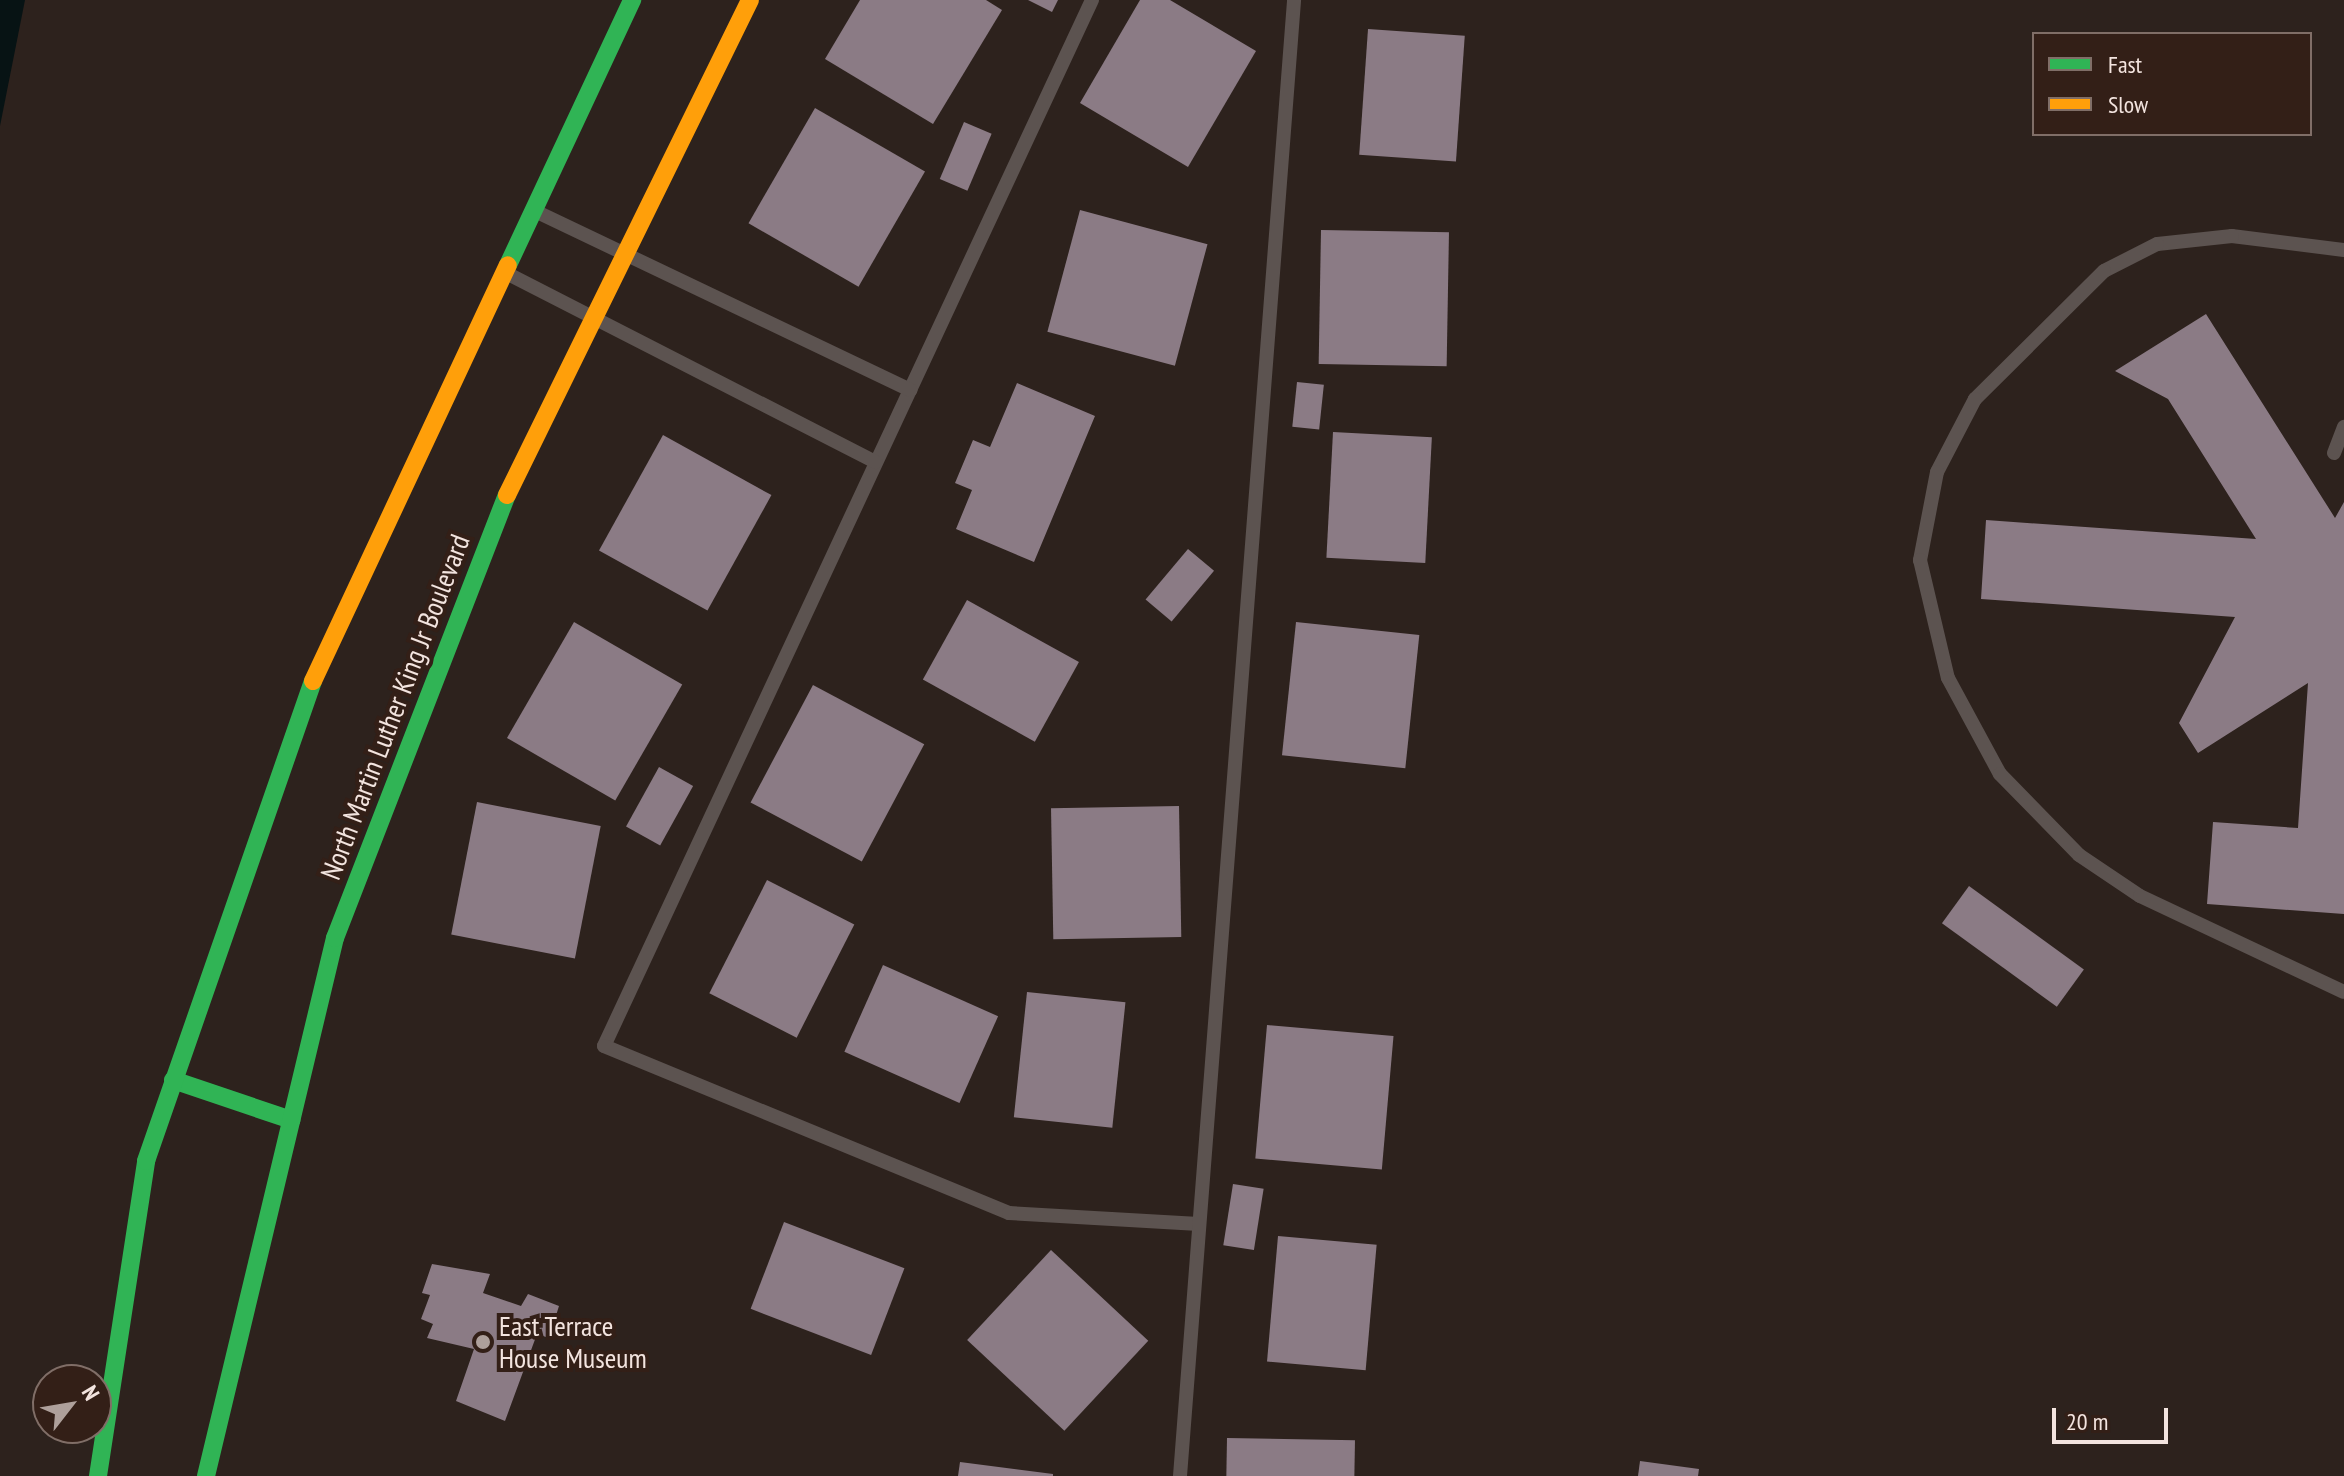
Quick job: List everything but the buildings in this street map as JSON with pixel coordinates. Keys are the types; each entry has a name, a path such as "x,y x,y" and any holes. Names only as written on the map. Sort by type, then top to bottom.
{"main road":[{"path":"98,1476 146,1161 300,709 632,0"},
{"name":"North Martin Luther King Jr Boulevard","path":"206,1476 335,938 511,485 750,0"},
{"path":"173,1080 291,1120"}],"lane":[{"path":"1092,0 604,1046 1009,1213 1199,1224"},
{"path":"1180,1476 1294,0"},
{"path":"534,210 910,390"},
{"path":"2344,250 2232,236 2157,244 2104,271 1975,399 1937,472 1920,560 1948,678 2000,774 2079,855 2140,896 2344,992"},
{"path":"505,272 876,462"},
{"path":"2334,453 2344,427"}],"shaded area":[{"path":"0,0 25,0 0,126"}],"traffic: fast":[{"path":"508,265 632,0"},
{"path":"206,1476 335,938 507,495"},
{"path":"98,1476 146,1161 313,681"},
{"path":"173,1080 291,1120"}],"traffic: slow":[{"path":"507,495 750,0"},
{"path":"313,681 508,265"}],"place":[{"name":"East Terrace House Museum","path":"483,1342"}]}
